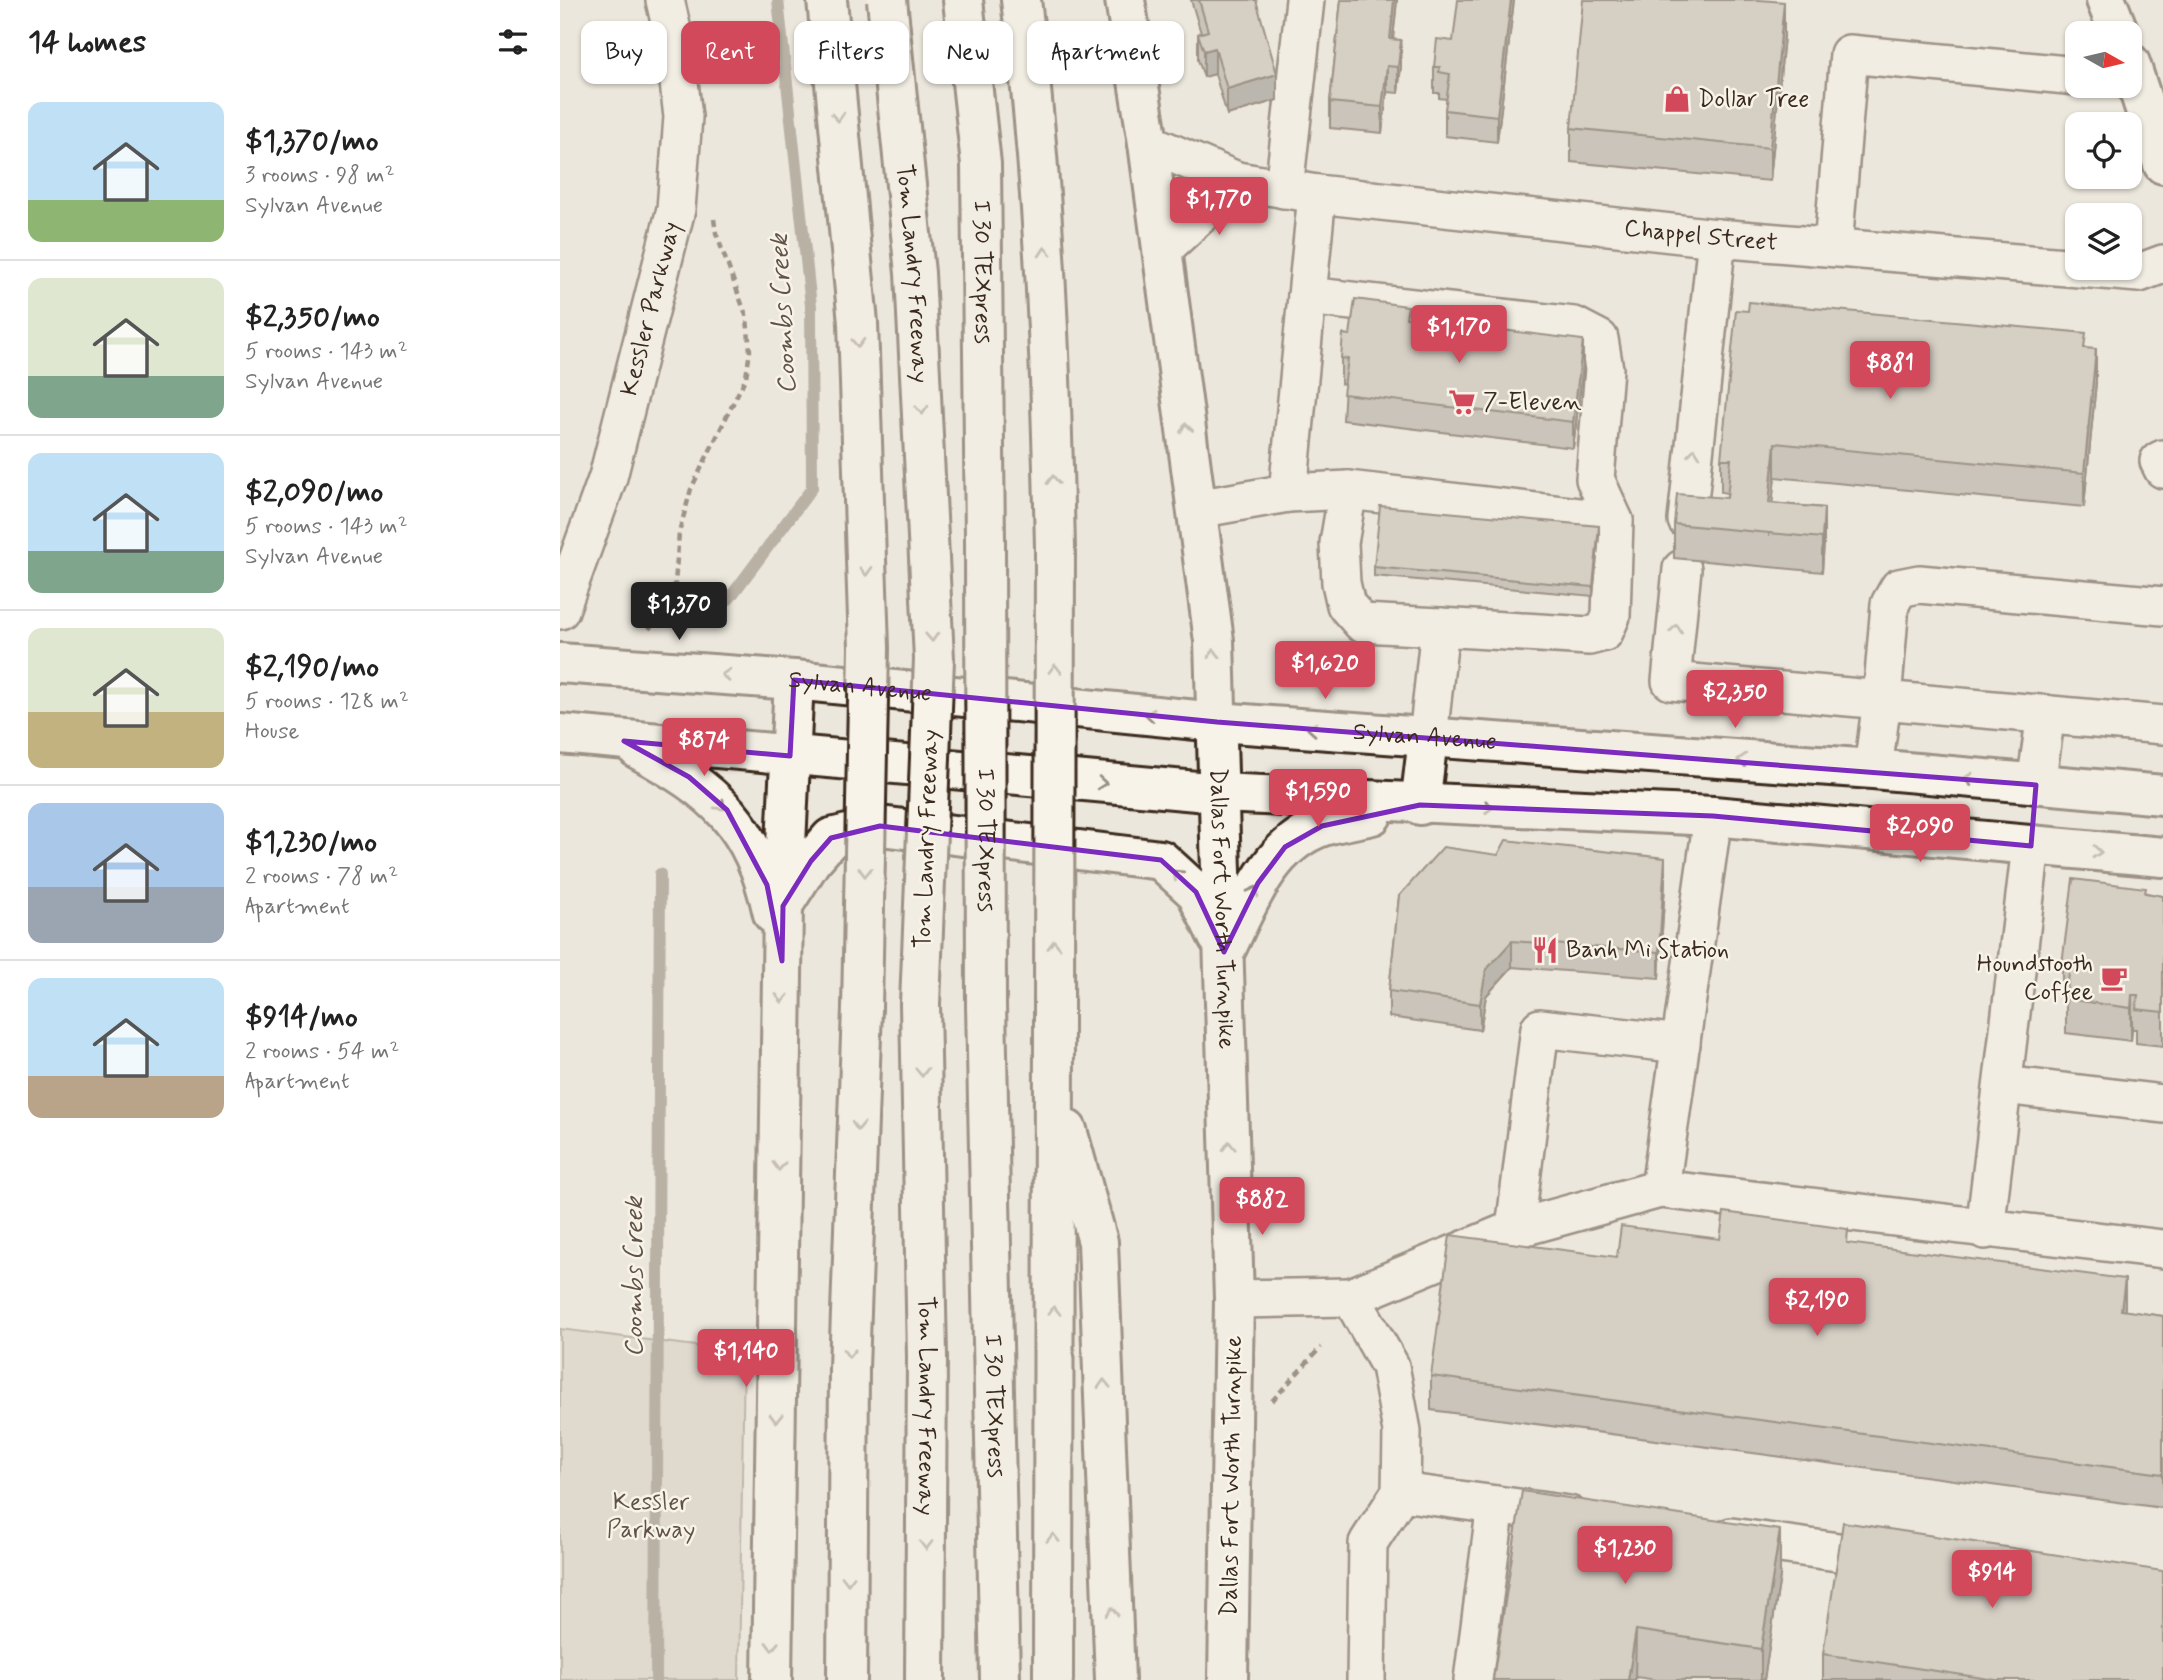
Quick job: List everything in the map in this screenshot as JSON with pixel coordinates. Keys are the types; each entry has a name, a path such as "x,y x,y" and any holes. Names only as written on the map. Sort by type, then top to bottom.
{"main road":[{"path":"827,0 858,323 869,648 862,1008 849,1368 847,1680"},
{"name":"Tom Landry Freeway","path":"887,0 915,273 933,659 920,1004 927,1357 925,1680"},
{"name":"I 30 TEXpress","path":"963,0 981,164 986,1005 1000,1680"},
{"path":"1021,0 1033,95 1050,315 1055,548 1053,1680"},
{"name":"Dallas Fort Worth Turnpike","path":"1125,0 1148,143 1214,641 1234,1299 1228,1680"},
{"path":"2106,0 2114,21"},
{"path":"2140,98 2163,164"},
{"name":"Sylvan Avenue","path":"560,663 794,680 1217,722 1873,769 2163,795"},
{"path":"772,1680 783,906 794,680"},
{"path":"560,734 1219,793 1420,805 1713,816 2163,857"},
{"path":"1420,805 1429,738"},
{"path":"624,741 689,777 726,810 748,844 767,885 782,961"},
{"path":"2031,846 2036,785"},
{"path":"1224,952 1258,883 1285,847 1322,826 1420,805"},
{"path":"783,906 811,861 831,838 880,826 1161,860 1196,892 1224,952"},
{"path":"1055,1084 1098,1241 1115,1680"}],"street":[{"name":"Kessler Parkway","path":"560,610 608,477 676,209 683,117 674,39 665,0"},
{"path":"1287,493 1307,296 1301,191 1305,0"},
{"path":"1833,247 1849,54 2065,75"},
{"name":"Chappel Street","path":"1148,143 1237,181 1301,191 1717,238 2139,273 2163,264"},
{"path":"1162,250 1237,181"},
{"path":"1687,520 1717,238"},
{"path":"1307,296 1574,326 1599,340 1604,369 1595,480 1614,521 1611,616 1604,632 1589,636 1362,623 1346,605 1339,543 1348,490"},
{"path":"2163,459 2159,461 2163,469"},
{"path":"1196,509 1287,493 1348,490 1614,521"},
{"path":"1682,569 1671,681 2163,724"},
{"path":"1873,769 1890,604 1899,588 1919,584 2163,606"},
{"path":"1429,738 1440,627"},
{"path":"2036,785 2046,713"},
{"path":"1660,1189 1713,816"},
{"path":"1985,1230 2031,846"},
{"path":"1515,1229 1540,1028 1681,1044"},
{"path":"2004,1085 2163,1104"},
{"path":"1234,1299 1350,1297 1515,1229 1660,1189 2163,1250"},
{"path":"1350,1297 1390,1366 1402,1431 1401,1492 1368,1543 1366,1680"},
{"path":"1401,1492 1605,1520"},
{"path":"1474,1680 1496,1505"},
{"path":"1700,1533 1918,1563"}],"path":[{"path":"654,623 674,596 679,533 691,489 746,377 750,351 747,318 716,233 713,207"}],"highlighted area":[{"path":"794,680 1217,722 2036,785 2031,846 1713,816 1420,805 1322,826 1285,847 1258,883 1224,952 1196,892 1161,860 880,826 831,838 811,861 783,906 782,961 767,885 727,810 689,777 624,741 790,756"}],"green space":[{"name":"Kessler Parkway","path":"560,1329 744,1352 739,1680 560,1680"}],"building":[{"path":"1199,0 1256,0 1277,74 1227,89 1215,48 1204,51 1198,34 1208,31"},
{"path":"1341,0 1394,0 1390,39 1401,40 1398,67 1387,66 1382,107 1330,102"},
{"path":"1458,0 1511,0 1497,116 1445,110 1450,74 1439,72 1440,67 1434,67 1437,39 1453,41"},
{"name":"Dollar Tree","path":"1583,0 1784,2 1770,148 1571,128"},
{"name":"7-Eleven","path":"1355,299 1408,306 1406,318 1583,340 1573,422 1343,394 1348,359 1341,358 1343,334 1350,335"},
{"path":"1749,302 2086,333 2084,348 2096,349 2084,473 1775,443 1769,503 1824,508 1822,538 1674,524 1677,494 1727,498 1731,459 1721,459 1736,310 1748,311"},
{"path":"1380,506 1599,526 1593,587 1374,567"},
{"path":"1506,840 1665,858 1659,952 1512,941 1486,970 1480,1004 1389,991 1399,896 1443,847 1498,855"},
{"path":"2073,879 2146,888 2145,893 2163,896 2163,1012 2136,1009 2138,995 2132,995 2131,1008 2066,999 2070,965 2062,964"},
{"path":"1724,1212 1848,1229 1847,1243 2125,1279 2121,1310 2163,1316 2163,1474 1431,1376 1450,1235 1617,1257 1621,1226 1720,1239"},
{"path":"1522,1491 1780,1530 1761,1649 1636,1630 1628,1680 1493,1680"},
{"path":"1843,1522 2163,1571 2163,1680 1996,1680 1823,1654"}],"waterway":[{"name":"Coombs Creek","path":"729,599 812,488 811,306 778,0"},
{"name":"Coombs Creek","path":"656,1680 660,874"}],"place":[{"name":"Dollar Tree","path":"1677,99"},
{"name":"7-Eleven","path":"1462,402"},
{"name":"Banh Mi Station","path":"1545,950"},
{"name":"Houndstooth Coffee","path":"2114,978"}]}
